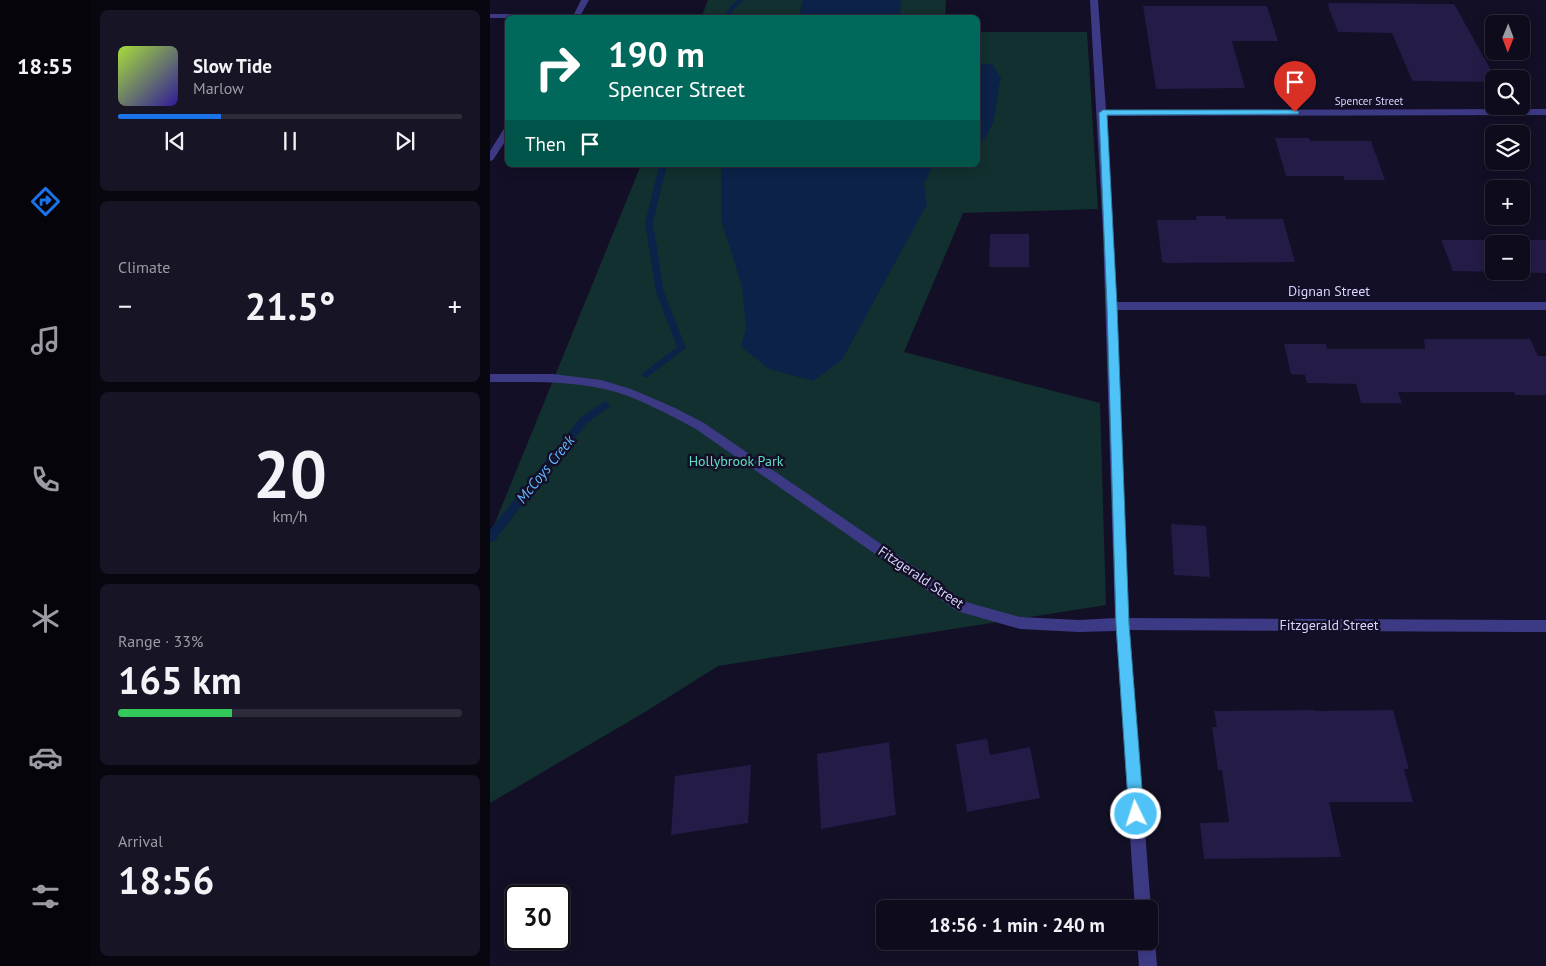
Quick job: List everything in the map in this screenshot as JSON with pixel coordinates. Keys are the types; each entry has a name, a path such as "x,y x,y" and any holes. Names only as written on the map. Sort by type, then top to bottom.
{"street":[{"path":"576,15 585,0"},
{"path":"1094,0 1103,113 1112,306 1122,624 1142,900"},
{"path":"490,16 505,16"},
{"name":"Spencer Street","path":"1103,113 1546,112"},
{"path":"490,158 505,134"},
{"name":"Dignan Street","path":"1112,306 1546,306"},
{"name":"Fitzgerald Street","path":"490,378 548,378 578,381 615,388 660,405 700,426 962,606 1020,623 1079,626 1122,624 1546,626"},
{"path":"1147,950 1148,966"}],"green space":[{"path":"708,0 946,0 945,15 702,15"},
{"name":"Hollybrook Park","path":"980,32 1087,32 1098,209 963,213 904,352 1100,403 1106,605 718,666 645,712 490,803 490,535 640,167 980,167"}],"water":[{"path":"803,0 901,0 900,15 799,15"},
{"path":"980,63 993,65 1001,78 993,122 985,138 980,143"},
{"path":"721,167 932,167 924,184 927,204 842,360 813,381 769,369 741,347 746,328 742,286 721,220"}],"building":[{"path":"1328,3 1454,4 1491,70 1485,70 1485,82 1412,80 1392,33 1338,32"},
{"path":"1143,6 1267,6 1278,41 1232,41 1245,88 1156,89"},
{"path":"1275,138 1309,138 1310,141 1371,141 1385,180 1345,180 1343,176 1286,176"},
{"path":"1196,216 1225,216 1226,219 1283,219 1295,262 1162,262 1157,220 1197,220"},
{"path":"990,234 1029,234 1029,267 989,267"},
{"path":"1441,240 1485,240 1485,272 1453,271"},
{"path":"1530,240 1546,240 1546,273 1530,273"},
{"path":"1424,339 1530,339 1538,356 1546,356 1546,395 1515,395 1514,392 1398,392 1402,403 1361,403 1356,384 1307,383 1305,375 1291,374 1284,344 1326,344 1327,349 1425,349"},
{"path":"1171,524 1206,526 1210,577 1174,575"},
{"path":"1393,710 1409,769 1404,769 1413,802 1329,802 1341,857 1204,859 1200,823 1229,822 1222,770 1218,770 1212,727 1217,727 1214,711"},
{"path":"987,739 990,755 1030,747 1040,798 967,812 956,744"},
{"path":"889,742 896,815 821,829 817,754"},
{"path":"751,765 748,823 671,835 675,776"}],"waterway":[{"name":"McCoys Creek","path":"728,15 741,0"},
{"name":"McCoys Creek","path":"646,375 682,348 660,292 649,223 663,167"},
{"name":"McCoys Creek","path":"490,538 584,420 605,405"}],"route":[{"path":"1136,814 1122,624 1112,306 1103,113 1295,112"}]}
